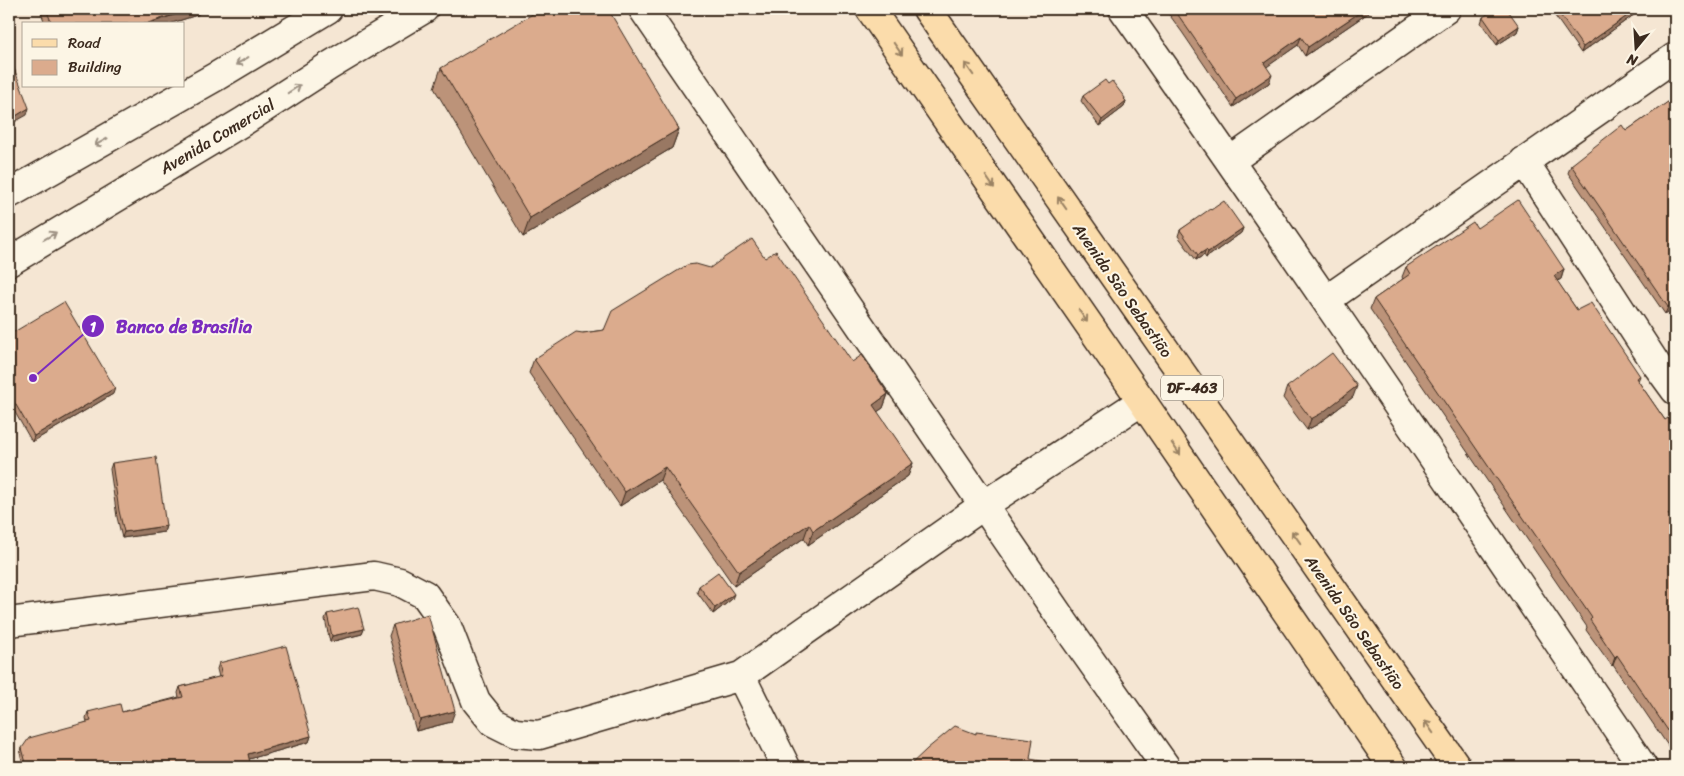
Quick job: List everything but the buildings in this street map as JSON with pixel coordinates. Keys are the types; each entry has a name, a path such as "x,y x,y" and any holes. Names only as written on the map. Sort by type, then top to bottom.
{"main road":[{"name":"DF-463","path":"870,9 1393,767"},
{"name":"Avenida São Sebastião","path":"927,9 1457,767"}],"street":[{"path":"9,194 217,76 328,9"},
{"name":"Avenida Comercial","path":"9,262 244,121 329,66 424,9"},
{"path":"643,9 1166,767"},
{"path":"1123,9 1230,160 1643,767"},
{"path":"1230,160 1446,9"},
{"path":"1326,300 1675,57"},
{"path":"1524,161 1666,357 1675,390"},
{"path":"9,622 374,576 400,582 425,595 448,626 476,702 493,722 515,733 539,735 741,676 984,505 1142,401"},
{"path":"741,676 786,767"}],"place":[{"name":"Banco de Brasília","path":"33,378"}]}
